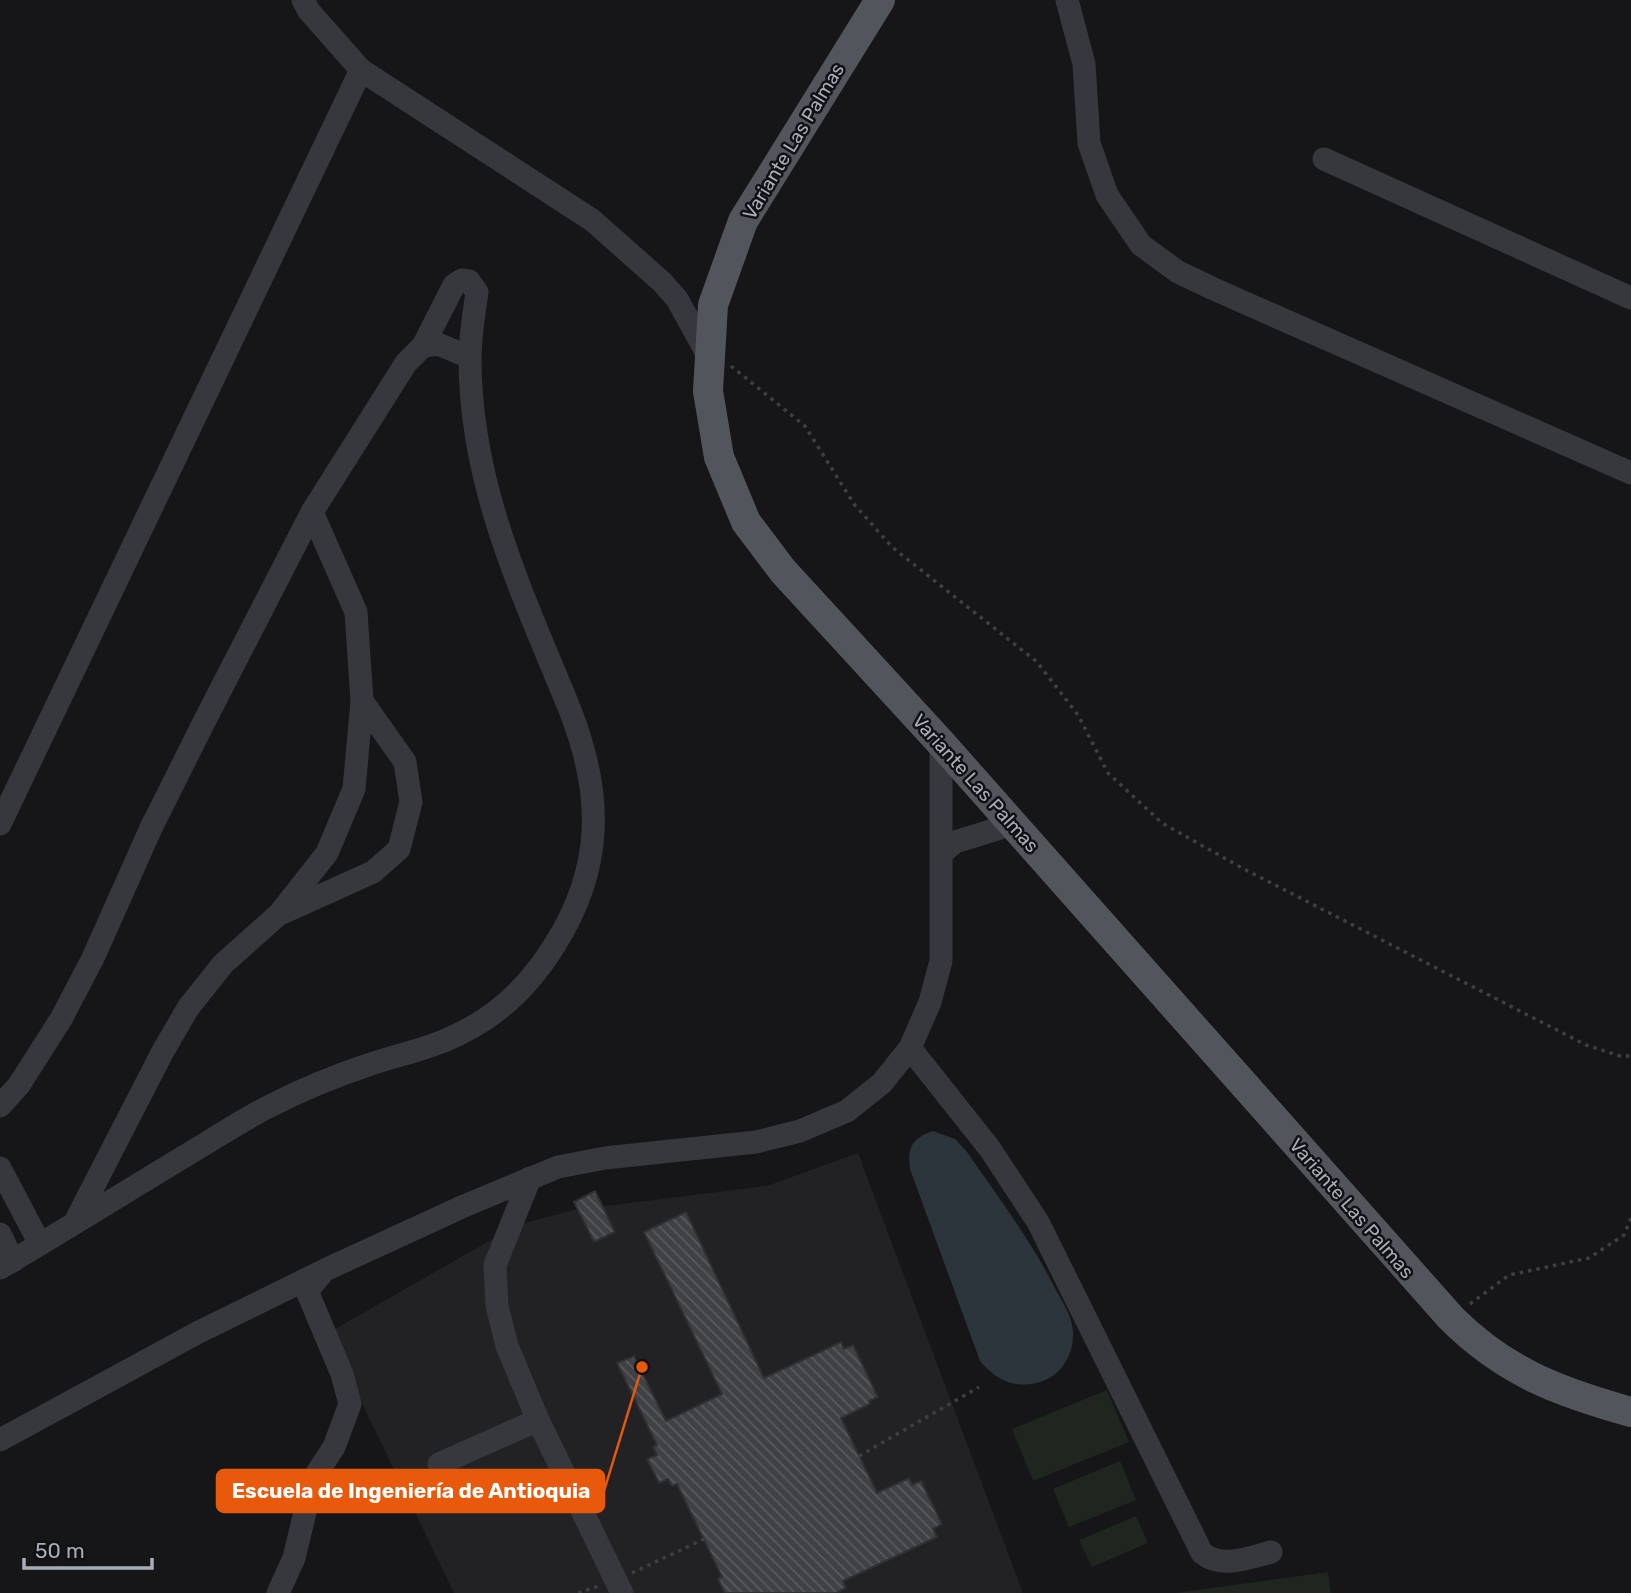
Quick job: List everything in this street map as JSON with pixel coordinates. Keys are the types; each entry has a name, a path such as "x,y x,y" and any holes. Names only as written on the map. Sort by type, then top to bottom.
{"main road":[{"name":"Variante Las Palmas","path":"880,0 744,221 713,305 708,391 719,457 746,522 783,572 942,743 1451,1318 1474,1341 1509,1366 1549,1385 1631,1412"}],"street":[{"path":"303,0 361,70 592,220 662,282 677,299 710,354"},
{"path":"1067,0 1084,64 1089,143 1107,195 1141,245 1178,272 1216,290 1631,473"},
{"path":"0,824 361,70"},
{"path":"1324,159 1631,298"},
{"path":"0,1106 19,1085 54,1030 93,958 157,817 312,512 407,363 424,346 454,285 467,280 477,292 470,357 479,457 488,496 502,541 580,736 592,785 593,827 589,869 567,926 523,990 466,1031 428,1048 325,1081 269,1106 7,1265 0,1234"},
{"path":"677,299 713,305"},
{"path":"424,346 438,344 470,357"},
{"path":"75,1222 188,1007 223,964 279,914 327,853 354,789 362,701 356,612 312,512"},
{"path":"279,914 373,872 398,849 411,802 405,762 362,701"},
{"path":"0,1440 197,1333 325,1269 558,1167 605,1157 756,1142 800,1131 847,1111 882,1083 910,1048 930,1002 941,961 942,743"},
{"path":"942,853 955,842 1013,824"},
{"path":"910,1048 990,1149 1038,1222 1202,1553 1211,1560 1221,1562 1271,1552"},
{"path":"0,1168 40,1244"},
{"path":"530,1178 495,1265 497,1306 507,1346 538,1420 619,1587"},
{"path":"278,1593 294,1558 313,1479 334,1447 350,1404 342,1374 307,1292 325,1269"},
{"path":"439,1464 538,1420"}],"path":[{"path":"710,354 805,426 854,504 892,547 1037,662 1078,715 1108,773 1163,822 1254,874 1586,1045 1620,1056 1631,1056"},
{"path":"1451,1318 1509,1275 1589,1258 1623,1235 1631,1218"},
{"path":"859,1456 979,1387"},
{"path":"578,1593 619,1587 704,1539"}],"shaded area":[{"path":"933,1131 955,1139 967,1152 1026,1238 1067,1311 1073,1332 1071,1351 1062,1367 1049,1378 1031,1384 1016,1384 996,1376 980,1361 910,1169 909,1155 912,1145 920,1137"},
{"path":"858,1153 1023,1593 454,1593 328,1333 517,1225 574,1210 767,1186"},
{"path":"1107,1390 1129,1442 1033,1481 1012,1429"},
{"path":"1120,1461 1136,1500 1069,1527 1053,1489"},
{"path":"1136,1516 1148,1543 1092,1567 1079,1540"},
{"path":"1328,1572 1331,1593 1176,1593"}],"building":[{"path":"595,1191 615,1232 594,1242 574,1202"},
{"path":"686,1212 764,1378 841,1342 844,1349 853,1345 878,1397 869,1401 870,1404 841,1418 877,1493 909,1478 912,1485 921,1481 942,1524 933,1529 937,1537 843,1581 846,1588 836,1593 725,1593 718,1579 722,1577 677,1484 672,1486 668,1479 659,1483 647,1459 657,1455 653,1447 657,1445 617,1363 634,1356 666,1421 722,1394 644,1232"}],"place":[{"name":"Escuela de Ingeniería de Antioquia","path":"642,1367"}]}
